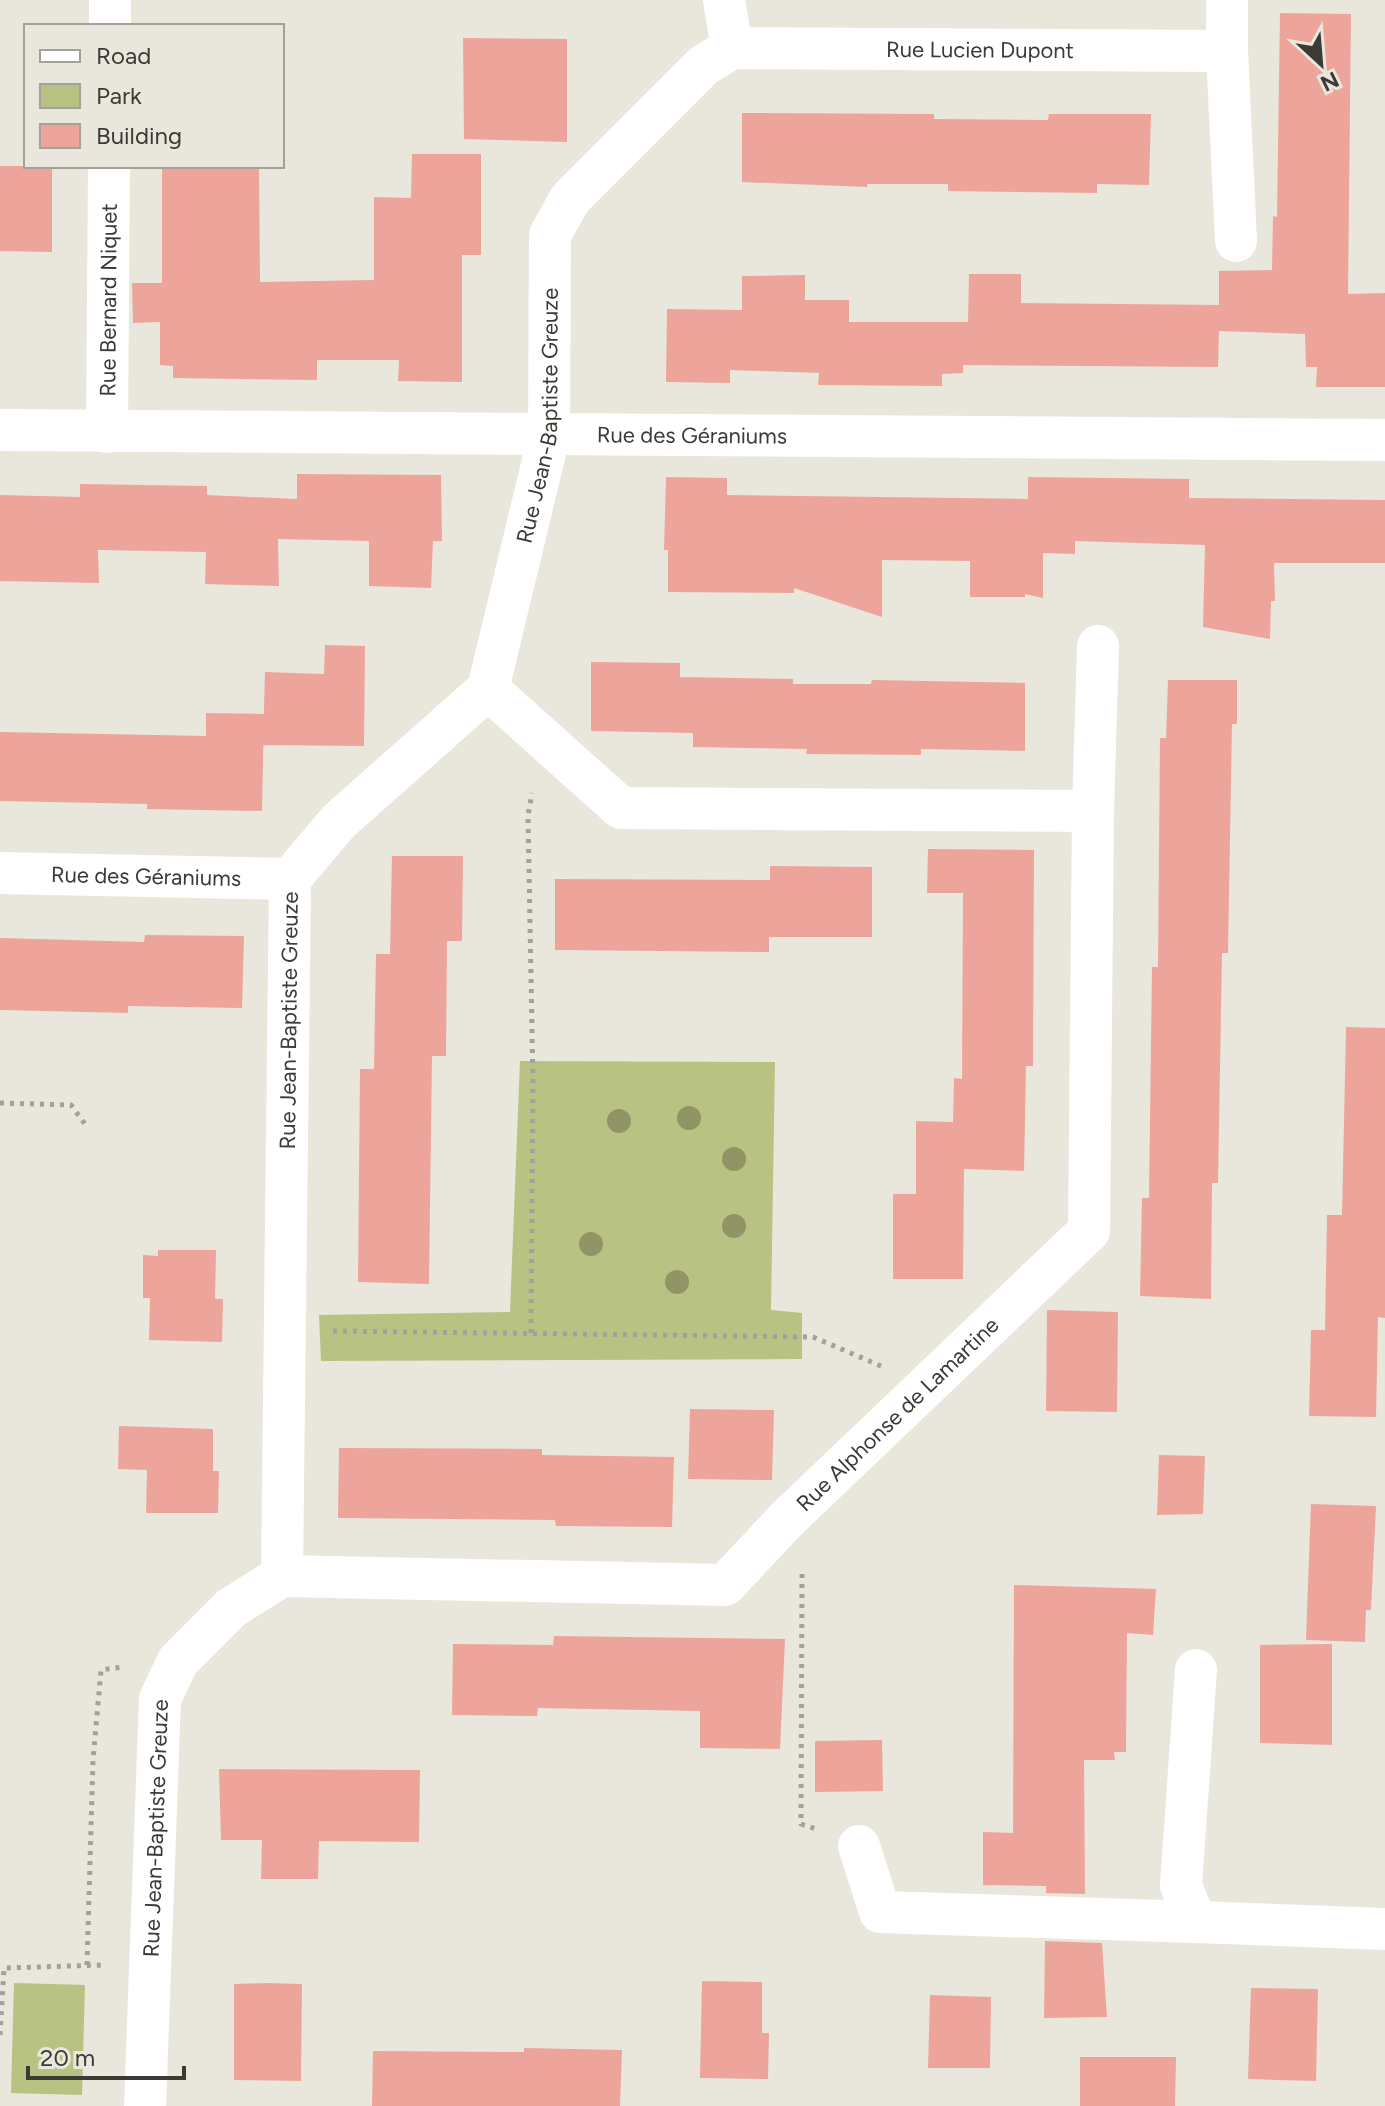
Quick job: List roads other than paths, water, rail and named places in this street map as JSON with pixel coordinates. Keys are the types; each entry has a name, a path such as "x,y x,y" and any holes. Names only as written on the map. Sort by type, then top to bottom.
{"street":[{"path":"110,0 110,24"},
{"path":"724,0 732,48"},
{"path":"1227,0 1236,241"},
{"name":"Rue Lucien Dupont","path":"732,48 1227,51"},
{"name":"Rue Jean-Baptiste Greuze","path":"145,2106 160,1699 178,1661 231,1608 282,1576 290,879 339,821 488,689 549,436 550,235 570,199 704,65 732,48"},
{"name":"Rue Bernard Niquet","path":"107,432 109,168"},
{"name":"Rue des Géraniums","path":"0,430 1385,440"},
{"name":"Rue Alphonse de Lamartine","path":"282,1576 725,1585 786,1520 1089,1231 1093,811 1098,646"},
{"path":"488,689 621,808 1093,811"},
{"name":"Rue des Géraniums","path":"0,873 290,879"},
{"path":"1196,1670 1181,1886 1196,1922"},
{"path":"859,1846 880,1912 1385,1929"}]}
